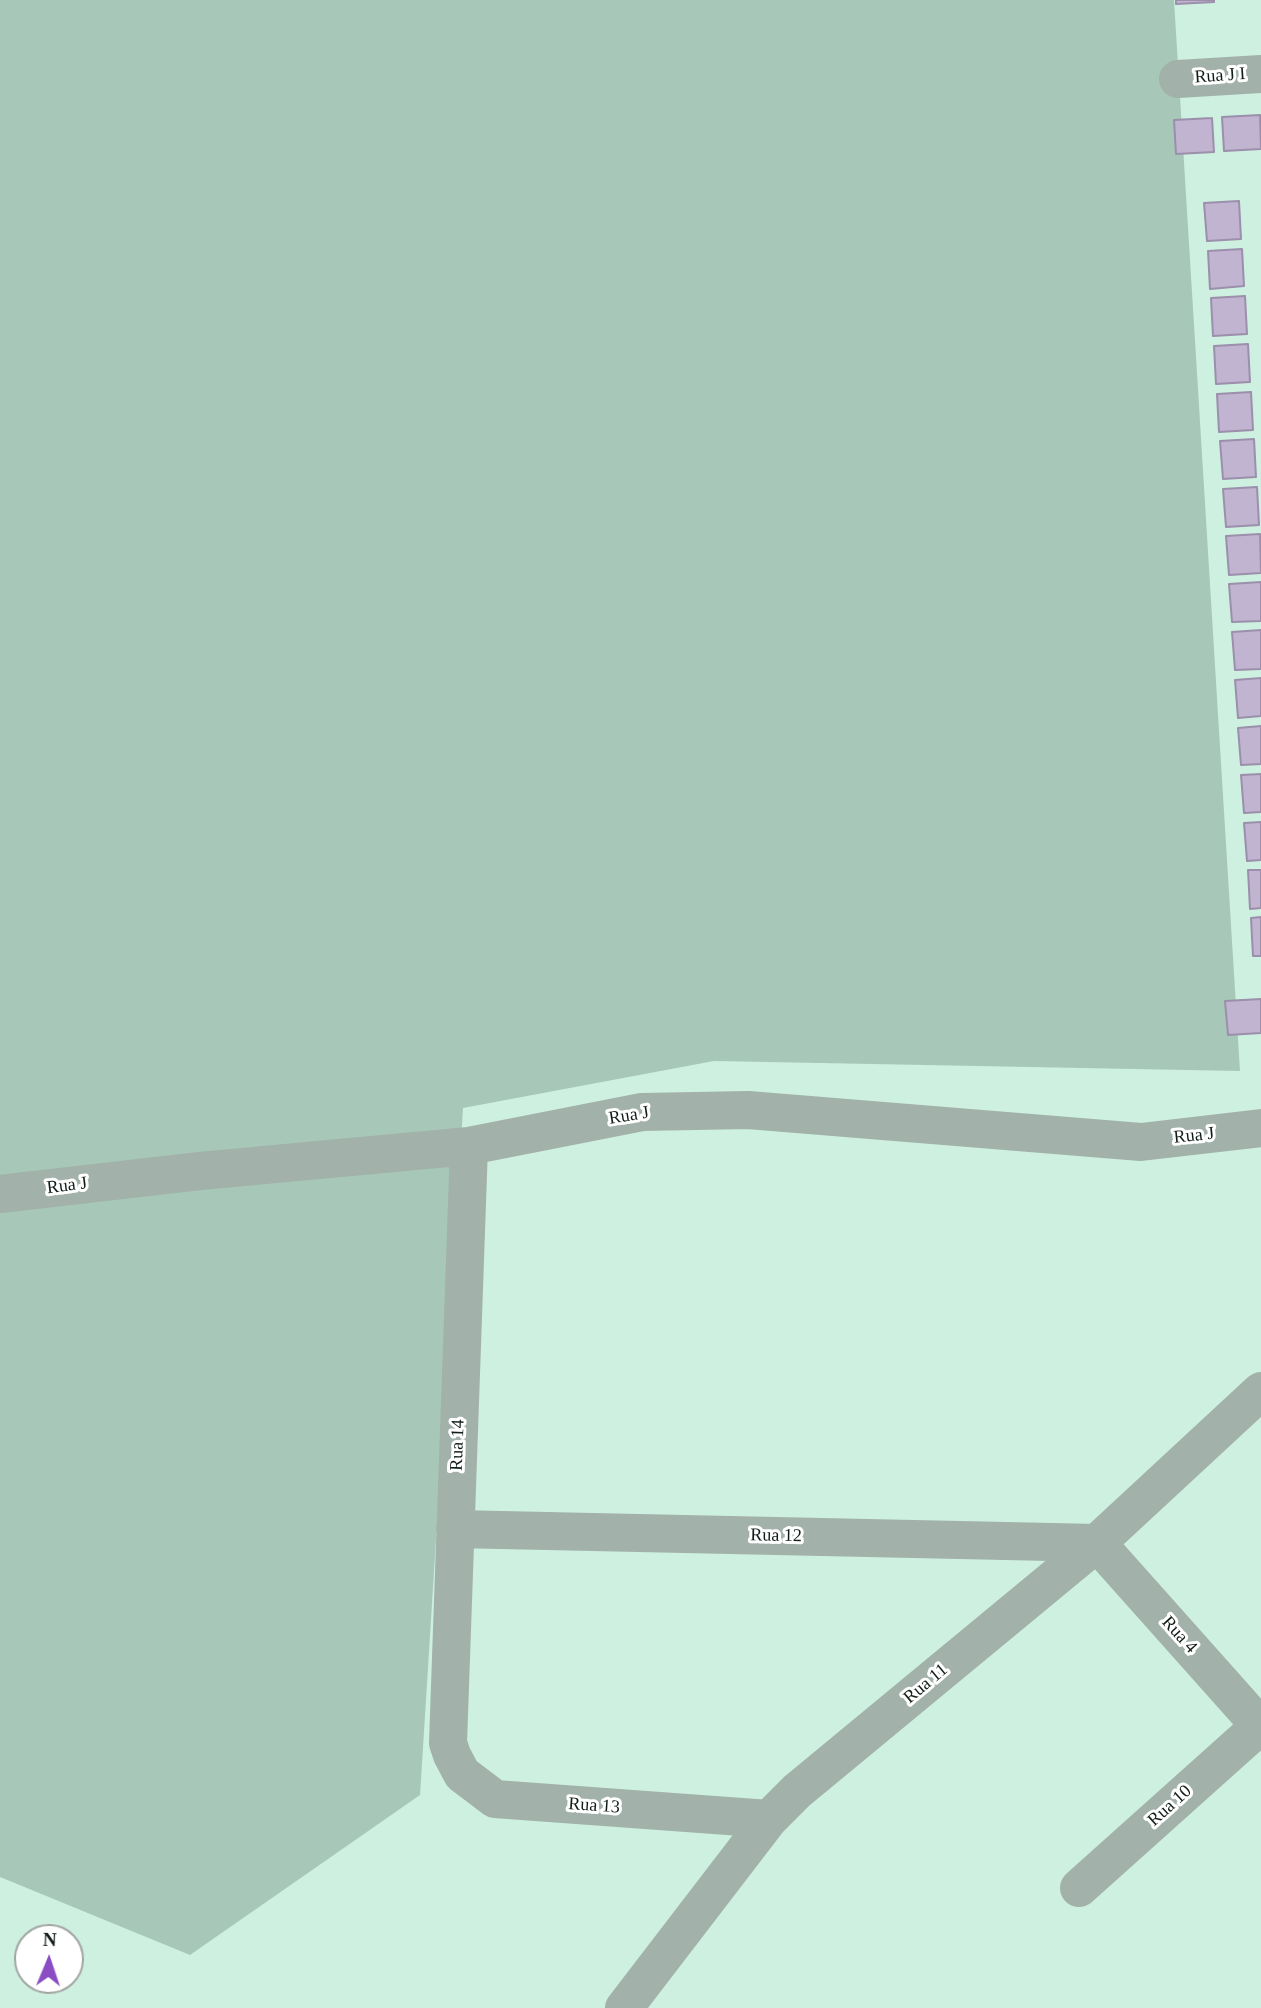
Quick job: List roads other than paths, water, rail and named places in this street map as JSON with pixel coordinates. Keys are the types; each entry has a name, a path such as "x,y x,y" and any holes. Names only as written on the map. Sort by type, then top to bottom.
{"street":[{"name":"Rua J I","path":"1178,79 1261,74"},
{"name":"Rua J","path":"0,1194 200,1171 469,1146 642,1112 748,1110 1141,1142 1261,1128"},
{"name":"Rua 14","path":"447,1743 469,1146"},
{"name":"Rua 11","path":"624,2008 769,1819 797,1791 1097,1543 1261,1391"},
{"name":"Rua 12","path":"454,1528 1097,1543"},
{"name":"Rua 4","path":"1097,1543 1261,1726"},
{"name":"Rua 10","path":"1079,1888 1261,1726"},
{"name":"Rua 13","path":"447,1743 461,1774 495,1799 769,1819"}]}
